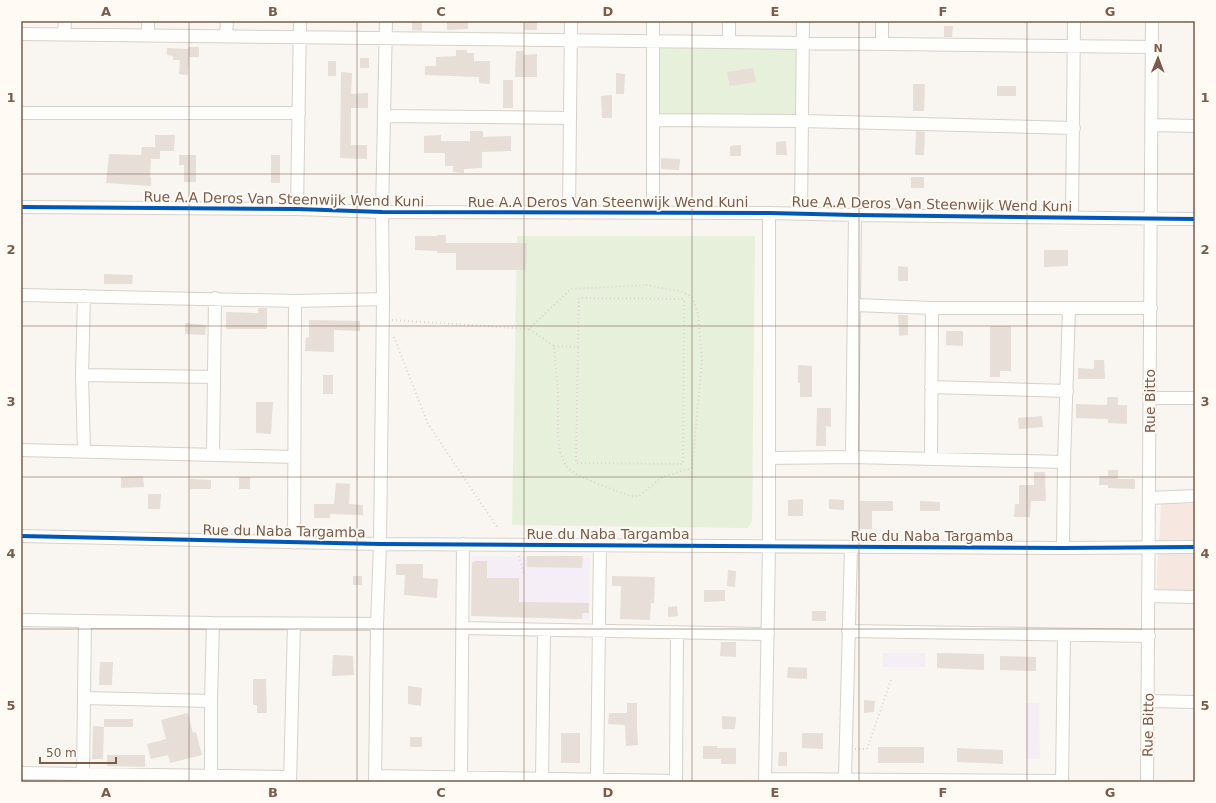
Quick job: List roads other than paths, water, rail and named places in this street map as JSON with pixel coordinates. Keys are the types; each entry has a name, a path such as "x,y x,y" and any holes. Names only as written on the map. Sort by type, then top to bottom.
{"street":[{"path":"64,34 65,21"},
{"path":"148,21 148,35"},
{"path":"226,21 226,36"},
{"path":"297,209 300,21"},
{"path":"386,21 382,212 383,299 380,544 377,624 375,779 461,777 676,782 677,632"},
{"path":"569,213 572,21"},
{"path":"653,21 653,213"},
{"path":"729,21 729,42"},
{"path":"801,213 803,21"},
{"path":"882,21 882,44"},
{"path":"1072,218 1074,21"},
{"name":"Rue Bitto","path":"1147,782 1152,21"},
{"path":"21,34 1152,47"},
{"path":"21,113 299,113"},
{"path":"384,116 570,118"},
{"path":"653,120 802,121 1074,128"},
{"path":"1152,125 1195,126"},
{"name":"Rue A.A Deros Van Steenwijk Wend Kuni","path":"21,207 297,209 382,212 801,213 1195,219"},
{"path":"769,213 769,546 765,781 845,779 1062,781 1064,635"},
{"path":"852,457 855,215"},
{"path":"21,295 215,298 295,301 383,299"},
{"path":"84,296 82,375 84,452"},
{"path":"213,454 215,298"},
{"path":"294,543 295,301"},
{"path":"855,305 932,308 1151,308"},
{"path":"931,458 932,308"},
{"path":"1063,548 1069,308"},
{"path":"82,375 214,377"},
{"path":"931,387 1067,391"},
{"path":"1150,398 1195,398"},
{"path":"21,450 294,457"},
{"path":"769,458 931,458 1064,462"},
{"path":"1149,498 1195,496"},
{"name":"Rue du Naba Targamba","path":"21,536 380,544 1063,548 1195,547"},
{"path":"461,777 463,544"},
{"path":"597,780 600,545"},
{"path":"845,779 850,547"},
{"path":"1148,596 1195,597"},
{"path":"21,620 377,624"},
{"path":"83,774 85,621"},
{"path":"211,775 213,623"},
{"path":"21,773 211,775 290,780 294,624"},
{"path":"463,628 768,634"},
{"path":"542,778 544,630"},
{"path":"848,631 1149,636"},
{"path":"84,698 211,701"},
{"path":"1148,702 1195,702"}]}
